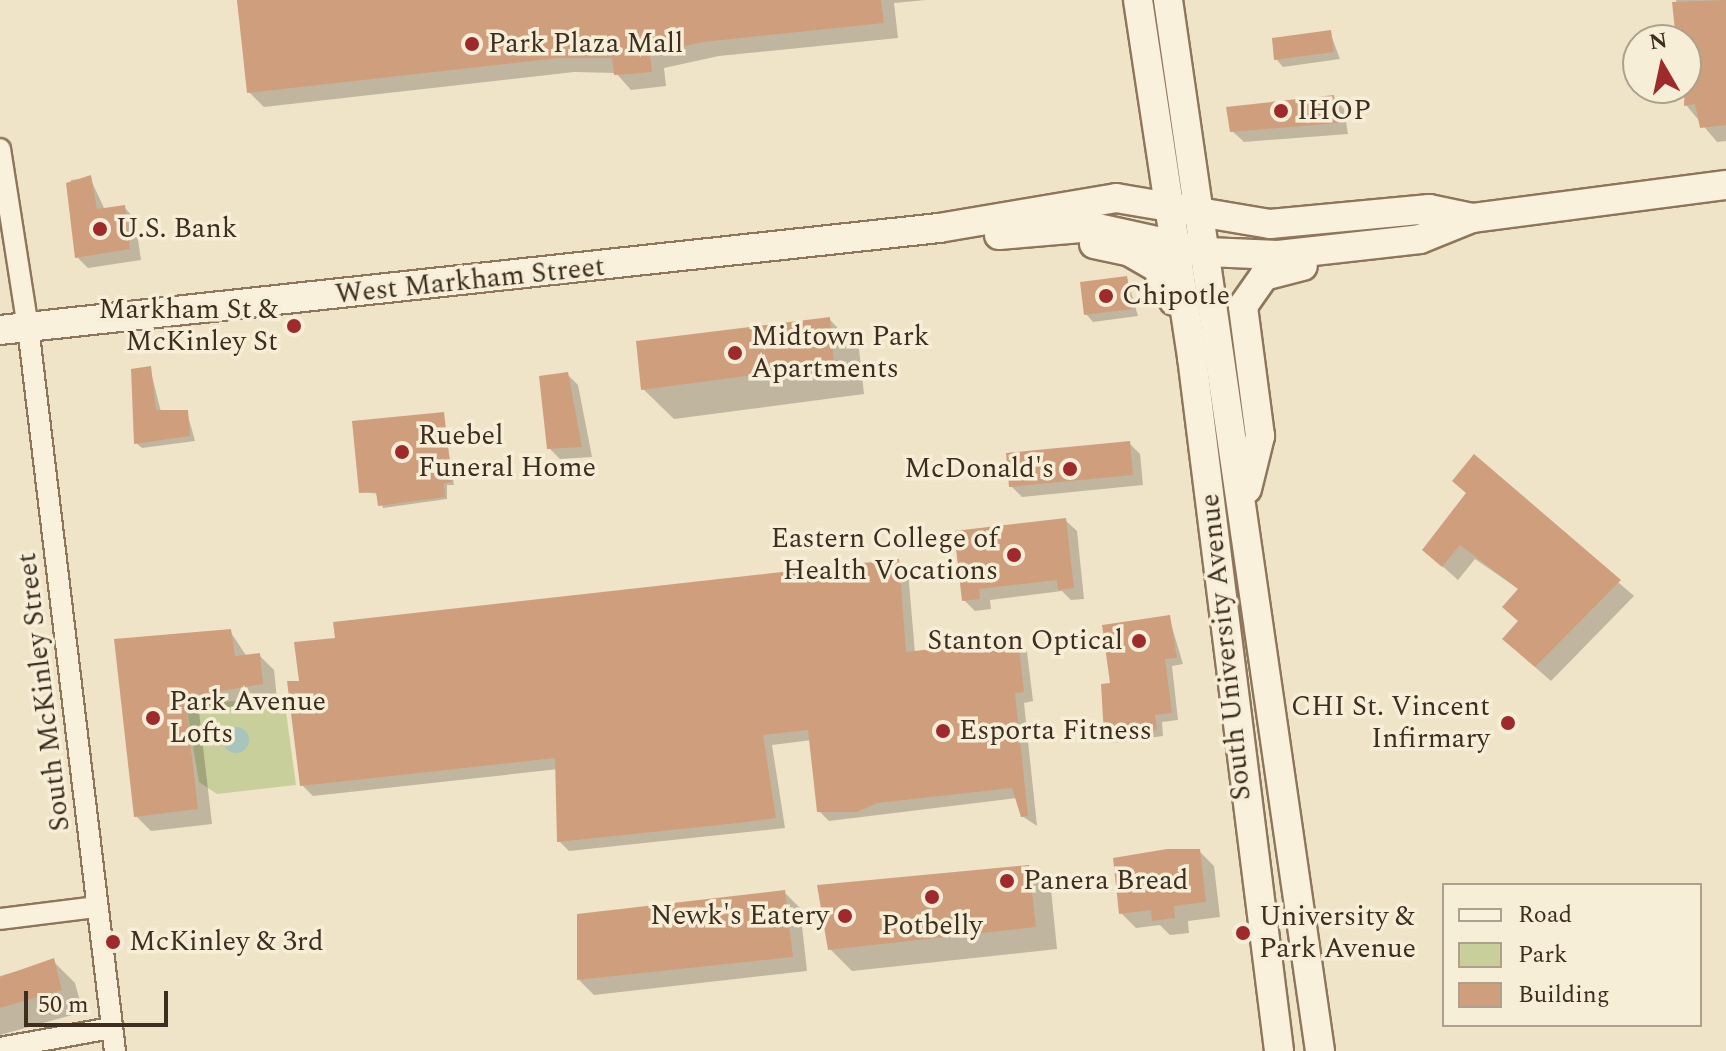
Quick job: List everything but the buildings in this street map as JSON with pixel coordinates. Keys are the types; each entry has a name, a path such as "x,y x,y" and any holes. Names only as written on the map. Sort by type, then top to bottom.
{"main road":[{"name":"South University Avenue","path":"1138,0 1189,339 1279,1051"},
{"name":"South University Avenue","path":"1168,0 1207,252 1320,1051"},
{"name":"West Markham Street","path":"939,228 978,238 1093,227 1207,252 1278,255 1420,239 1472,218 1726,185"},
{"name":"West Markham Street","path":"0,330 939,228 1116,198 1270,224 1429,209 1472,218"},
{"path":"1034,232 1128,251 1157,268 1189,339"},
{"path":"1243,505 1260,436 1243,306 1253,289 1278,270 1387,253 1420,239"}],"street":[{"name":"South McKinley Street","path":"0,149 28,327 115,1051"},
{"path":"0,919 97,907"},
{"path":"0,1048 111,1028"}],"green space":[{"path":"284,697 296,785 217,794 199,782 186,705"}],"water":[{"path":"236,727 245,731 249,740 245,749 236,753 227,749 223,740 227,731"}],"place":[{"name":"Park Plaza Mall","path":"472,44"},
{"name":"IHOP","path":"1281,111"},
{"name":"U.S. Bank","path":"100,229"},
{"name":"Chipotle","path":"1106,296"},
{"name":"Markham St & McKinley St","path":"294,326"},
{"name":"Midtown Park Apartments","path":"735,353"},
{"name":"Ruebel Funeral Home","path":"402,452"},
{"name":"McDonald's","path":"1070,469"},
{"name":"Eastern College of Health Vocations","path":"1014,555"},
{"name":"Stanton Optical","path":"1139,641"},
{"name":"Park Avenue Lofts","path":"153,718"},
{"name":"CHI St. Vincent Infirmary","path":"1508,723"},
{"name":"Esporta Fitness","path":"943,731"},
{"name":"Panera Bread","path":"1007,881"},
{"name":"Potbelly","path":"932,897"},
{"name":"Newk's Eatery","path":"845,916"},
{"name":"University & Park Avenue","path":"1243,933"},
{"name":"McKinley & 3rd","path":"113,942"}]}
